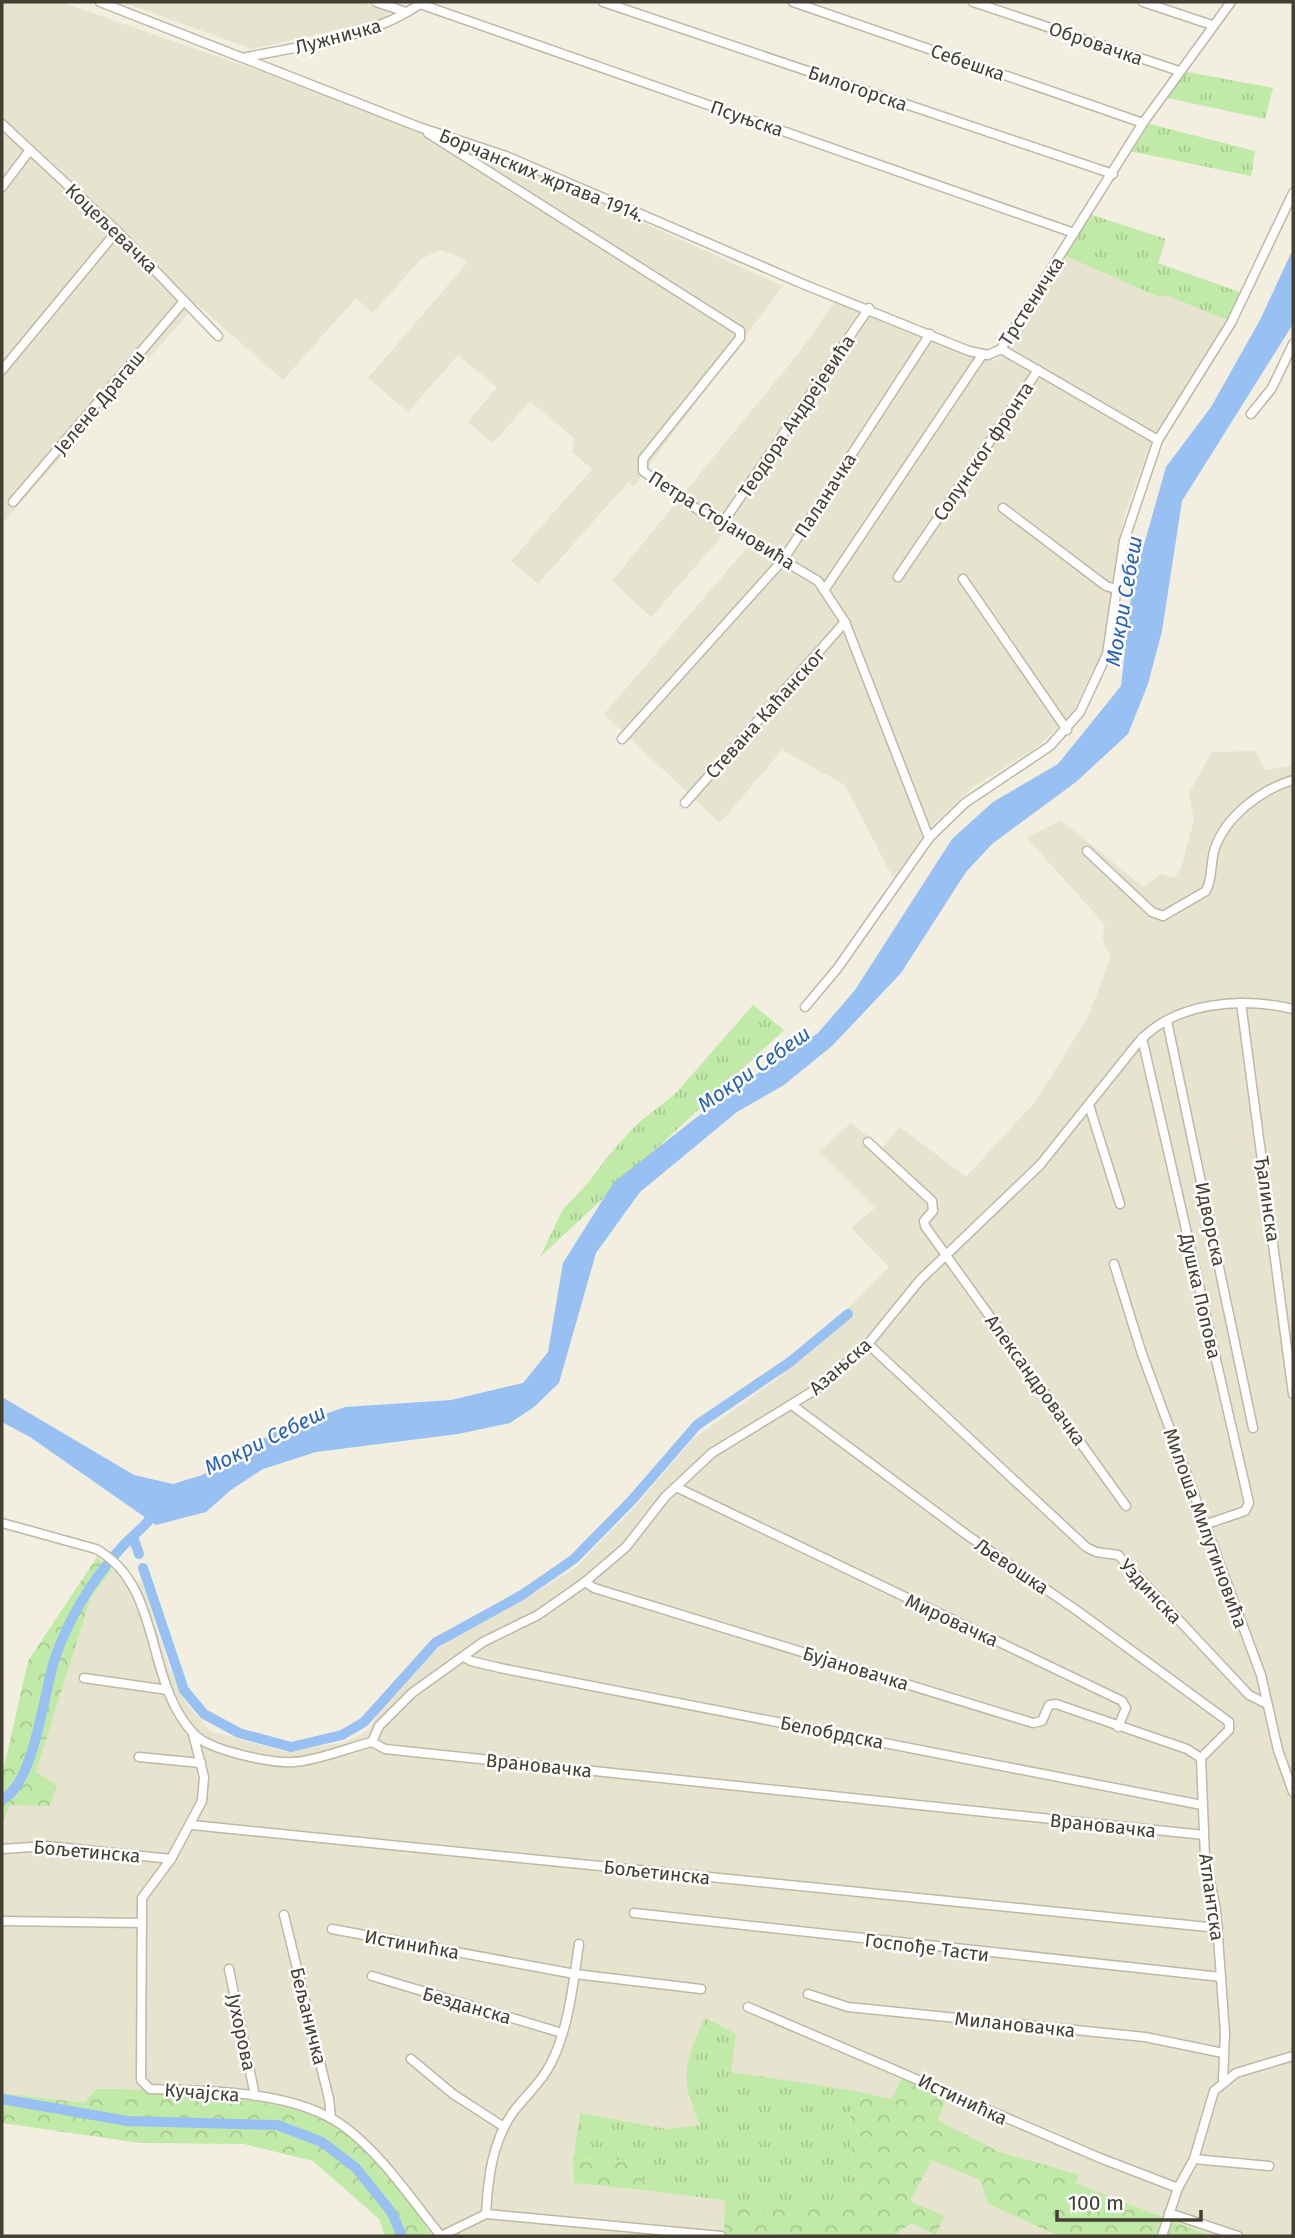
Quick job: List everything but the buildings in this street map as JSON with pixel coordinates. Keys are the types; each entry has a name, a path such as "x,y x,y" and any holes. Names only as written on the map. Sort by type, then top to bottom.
{"street":[{"name":"Борчанских жртава 1914.","path":"100,2 419,128 506,156 803,284 982,355"},
{"path":"376,2 406,12"},
{"name":"Билогорска","path":"603,2 1113,174"},
{"name":"Себешка","path":"793,2 1143,122"},
{"name":"Обровачка","path":"973,2 1179,71"},
{"path":"1143,2 1212,26"},
{"name":"Трстеничка","path":"825,589 982,355 993,354 1001,349 1113,174 1143,122 1231,2"},
{"name":"Лужничка","path":"247,58 366,31 421,3"},
{"name":"Псуњска","path":"421,3 1074,233"},
{"name":"Коцељевачка","path":"2,124 117,231 218,336"},
{"name":"Петра Стојановића","path":"419,128 740,331 740,338 642,463 645,475 825,589 845,622 929,838"},
{"path":"2,187 30,150"},
{"path":"804,1007 837,970 929,838 965,803 1050,746 1067,730 1091,693 1107,654 1130,519 1158,440 1231,323 1293,193"},
{"path":"2,370 117,231"},
{"name":"Јелене Драгаш","path":"13,502 184,301"},
{"name":"Теодора Андрејевића","path":"723,524 869,309"},
{"name":"Паланачка","path":"622,739 783,560 930,334"},
{"path":"1251,414 1272,388 1293,344"},
{"path":"1001,349 1038,370"},
{"name":"Солунског фронта","path":"898,577 1038,370 1158,440"},
{"path":"1003,508 1106,586 1116,589"},
{"path":"963,579 1067,730"},
{"name":"Стевана Каћанског","path":"685,803 845,622"},
{"path":"1087,851 1152,912 1163,916 1206,891 1214,849 1233,820 1265,792 1293,780"},
{"name":"Азањска","path":"372,1742 379,1726 412,1693 489,1638 538,1615 585,1582 626,1548 676,1487 726,1442 818,1388 868,1344 944,1255 1040,1165 1142,1038 1167,1021 1203,1007 1241,1003 1272,1004 1293,1009"},
{"name":"Ђалинска","path":"1241,1003 1293,1394"},
{"name":"Идворска","path":"1167,1021 1253,1428"},
{"name":"Душка Попова","path":"1142,1038 1248,1503 1245,1511 1205,1525"},
{"path":"1089,1105 1120,1204"},
{"name":"Александровачка","path":"868,1142 932,1201 933,1211 924,1221 925,1226 1126,1506"},
{"name":"Милоша Милутиновића","path":"1114,1264 1142,1354 1261,1675 1265,1703"},
{"name":"Уздинска","path":"868,1344 1086,1547 1096,1552 1118,1555 1249,1695 1265,1703"},
{"name":"Љевошка","path":"792,1405 967,1535 1183,1686 1231,1726 1202,1758"},
{"name":"Мировачка","path":"676,1487 1122,1701 1126,1708 1118,1727"},
{"path":"2,1523 96,1549 109,1556 120,1567 138,1594 169,1690 194,1734 201,1763 204,1793 192,1825"},
{"name":"Бујановачка","path":"585,1582 608,1592 1033,1723 1042,1721 1052,1703 1118,1727"},
{"name":"Белобрдска","path":"464,1657 500,1668 1202,1805"},
{"path":"84,1678 169,1690"},
{"path":"1265,1703 1293,1792"},
{"path":"1118,1727 1188,1749 1202,1758"},
{"name":"Врановачка","path":"194,1734 230,1752 292,1762 372,1742 385,1749 1204,1835"},
{"path":"139,1757 201,1763"},
{"name":"Атлантска","path":"1202,1758 1206,1871 1214,1895 1225,2033 1223,2080"},
{"name":"Кучајска","path":"192,1825 171,1859 143,1893 141,2080 149,2089 255,2096 296,2105 331,2118 377,2158 441,2236"},
{"name":"Бољетинска","path":"192,1825 1217,1928"},
{"name":"Бољетинска","path":"2,1849 47,1846 171,1859"},
{"name":"Госпође Тасти","path":"634,1913 1221,1977"},
{"name":"Бељаничка","path":"284,1915 329,2099 331,2118"},
{"path":"2,1921 142,1923"},
{"name":"Истинићка","path":"332,1929 575,1974 701,1989"},
{"path":"486,2214 492,2158 504,2127 547,2071 562,2033 579,1944"},
{"name":"Јухорова","path":"229,1969 255,2096"},
{"name":"Безданска","path":"372,1976 562,2033"},
{"name":"Милановачка","path":"808,1994 848,2007 1145,2037 1223,2053"},
{"name":"Истинићка","path":"748,2007 1064,2143 1178,2188"},
{"path":"1162,2236 1178,2188 1194,2159 1210,2099 1223,2080 1252,2066 1293,2056"},
{"path":"411,2059 453,2094 504,2127"},
{"path":"1194,2159 1269,2166"},
{"path":"1169,2213 1238,2236"},
{"path":"441,2236 486,2214 721,2236"}],"shaded area":[{"path":"2,2 61,2 478,148 783,286 633,487 629,481 538,584 511,561 592,469 572,452 574,438 530,401 493,443 468,422 497,387 458,355 408,412 368,378 467,263 460,257 441,250 421,259 373,313 356,298 283,380 197,304 2,524"},
{"path":"122,2 360,2 390,12 384,19 252,49"},
{"path":"1063,255 1159,297 1168,296 1226,320 1150,445 1124,517 1113,576 1109,638 1071,715 1035,749 973,787 933,824 893,878 845,785 782,750 720,823 604,714 752,542 729,528 651,617 612,581 802,349 835,301 994,361 1002,356"},
{"path":"1255,751 1265,770 1293,766 1293,2236 1211,2236 1158,2218 1074,2183 1078,2175 997,2151 938,2120 948,2095 903,2077 891,2099 731,2072 688,2098 701,2125 667,2129 580,2113 573,2159 574,2183 725,2199 724,2234 752,2236 431,2236 413,2203 377,2159 125,2089 85,2103 2,2093 2,1826 10,1805 36,1772 91,1597 112,1570 142,1583 170,1670 185,1702 210,1731 286,1752 346,1742 368,1730 382,1708 428,1656 473,1624 520,1602 575,1568 633,1509 693,1439 777,1379 889,1267 851,1228 875,1208 819,1152 851,1123 882,1148 900,1127 966,1177 1036,1101 1088,1017 1111,957 1102,939 1105,925 1027,838 1061,820 1143,887 1161,874 1174,878 1181,868 1194,820 1189,793 1212,752"},
{"path":"932,2160 980,2180 988,2204 1059,2236 894,2236 911,2223 936,2235 909,2201"}],"green space":[{"path":"1182,71 1273,88 1265,119 1163,97"},
{"path":"1146,123 1255,151 1251,176 1129,151"},
{"path":"1089,214 1166,239 1158,263 1248,295 1234,323 1168,296 1159,297 1063,255"},
{"path":"753,1005 784,1030 540,1257 563,1209 637,1124 675,1094"},
{"path":"97,1557 112,1570 91,1597 36,1772 57,1785 50,1806 10,1805 2,1826 2,1776 28,1661"},
{"path":"705,2018 736,2034 731,2072 849,2090 853,2167 863,2175 862,2195 752,2214 753,2204 651,2191 629,2161 573,2159 580,2113 667,2129 700,2125 689,2095 687,2071 692,2047"},
{"path":"903,2077 948,2095 938,2120 997,2151 1079,2175 1075,2183 1211,2236 1059,2236 988,2204 980,2180 932,2160 910,2201 944,2216 936,2235 911,2223 894,2236 724,2234 725,2199 753,2204 761,2212 862,2195 863,2175 853,2167 849,2090 891,2099"},
{"path":"96,2089 215,2095 276,2105 329,2122 359,2142 374,2156 401,2188 431,2236 385,2236 379,2219 313,2161 244,2144 140,2143 2,2123 2,2093 85,2103"},
{"path":"573,2159 629,2161 651,2191 574,2183"}],"water":[{"name":"Мокри Себеш","path":"1293,249 1293,324 1182,501 1162,631 1148,684 1128,734 1076,782 992,844 966,872 901,973 833,1045 784,1085 737,1112 640,1192 596,1253 559,1383 534,1407 510,1423 458,1434 316,1452 263,1469 231,1490 206,1512 156,1525 30,1437 2,1422 2,1397 134,1475 173,1484 202,1475 275,1432 345,1407 451,1400 523,1383 548,1352 563,1263 614,1182 724,1096 818,1033 855,990 952,839 993,802 1058,764 1121,686 1132,587 1166,467 1211,407 1260,320"}],"waterway":[{"path":"143,1568 184,1690 204,1714 239,1733 291,1747 342,1735 364,1722 435,1643 522,1595 574,1559 632,1500 697,1425 790,1362 848,1314"},
{"path":"2,1800 23,1775 37,1735 55,1658 75,1614 101,1573 156,1509"},
{"path":"133,1537 139,1554"},
{"path":"2,2099 127,2121 277,2125 322,2142 356,2168 392,2213 402,2236"}]}
